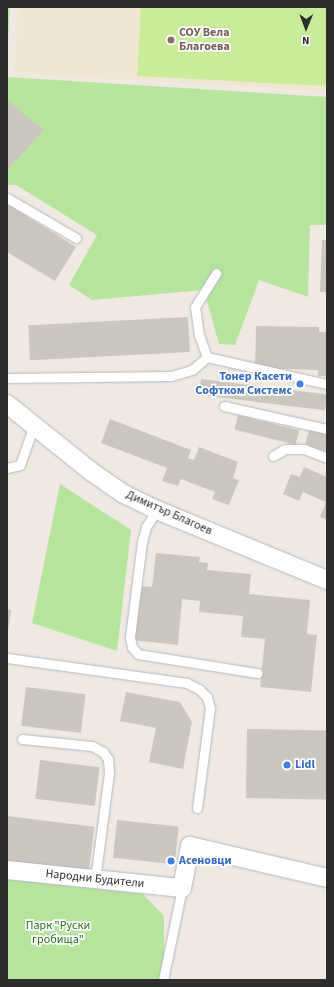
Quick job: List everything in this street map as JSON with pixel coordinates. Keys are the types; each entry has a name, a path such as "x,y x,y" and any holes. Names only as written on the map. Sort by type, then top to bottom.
{"street":[{"name":"Димитър Благоев","path":"7,404 92,472 124,494 157,510 327,580"},
{"path":"182,888 190,846 327,878"},
{"name":"Народни Будители","path":"7,870 182,888"}],"lane":[{"path":"7,198 76,238"},
{"path":"207,357 199,335 195,307 216,273"},
{"path":"7,378 177,375 192,370 207,357"},
{"path":"207,357 327,384"},
{"path":"224,406 327,429"},
{"path":"7,468 20,465 34,425"},
{"path":"273,456 285,449 304,449 327,458"},
{"path":"157,510 146,528 142,542 130,637 132,648 138,654 257,673"},
{"path":"7,658 187,683 198,689 207,697 210,708 197,808"},
{"path":"22,739 92,746 103,752 108,759 109,773 95,879"},
{"path":"163,980 182,888"}],"shaded area":[{"name":"СОУ Вела Благоева","path":"18,7 327,7 327,91 14,73"}],"green space":[{"path":"7,7 10,7 7,57"},
{"path":"141,7 327,7 327,86 137,76"},
{"path":"7,77 327,97 327,225 310,225 308,297 259,280 235,345 219,344 204,290 92,300 69,285 97,235 16,185 7,185"},
{"path":"60,484 131,530 117,651 32,623"},
{"name":"Парк \"Руски гробища\"","path":"7,879 143,894 164,916 164,966 160,980 7,980"}],"building":[{"path":"7,100 44,130 7,170"},
{"path":"7,204 76,247 55,281 7,252"},
{"path":"322,240 327,240 327,292 320,292"},
{"path":"188,317 190,352 30,360 28,325"},
{"path":"256,326 319,327 319,332 327,332 327,376 318,376 318,370 255,368"},
{"path":"201,379 327,394 325,410 199,395"},
{"path":"238,415 299,430 295,445 234,430"},
{"path":"110,419 191,450 188,458 194,460 199,447 238,462 233,478 239,480 229,505 212,499 215,492 181,479 178,486 162,481 167,468 101,443"},
{"path":"310,428 327,433 327,452 305,444"},
{"path":"304,467 327,477 327,520 320,517 326,502 303,492 299,501 283,494 291,474 300,477"},
{"path":"156,553 200,557 199,562 208,563 207,570 251,574 249,594 310,600 307,634 317,635 311,692 260,687 265,639 241,637 243,616 199,612 200,601 182,599 178,645 132,640 137,586 152,587"},
{"path":"7,609 11,610 8,632 7,632"},
{"path":"26,687 86,694 81,733 21,726"},
{"path":"126,692 180,702 192,722 183,769 149,762 156,728 120,721"},
{"name":"Lidl","path":"247,729 327,730 326,799 246,798"},
{"path":"40,760 100,767 95,806 35,799"},
{"path":"7,816 94,827 89,872 7,862"},
{"path":"117,820 179,826 175,864 113,858"}],"place":[{"name":"СОУ Вела Благоева","path":"171,40"},
{"name":"Тонер Касети Софтком Системс","path":"300,384"},
{"name":"Lidl","path":"287,765"},
{"name":"Асеновци","path":"171,861"}]}
